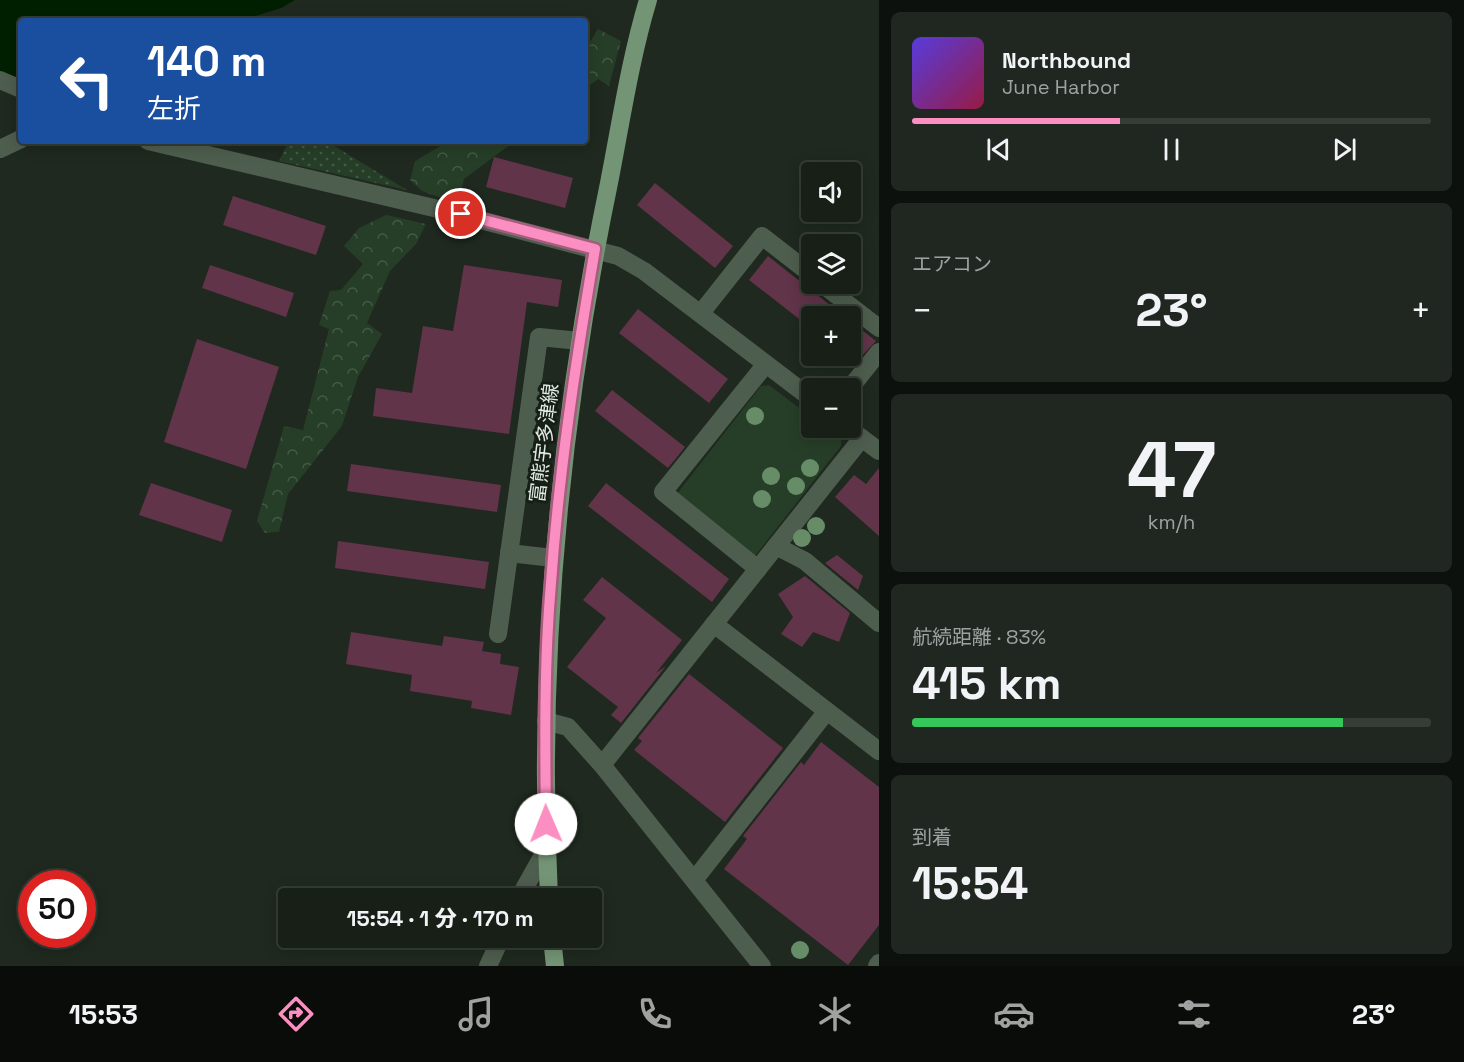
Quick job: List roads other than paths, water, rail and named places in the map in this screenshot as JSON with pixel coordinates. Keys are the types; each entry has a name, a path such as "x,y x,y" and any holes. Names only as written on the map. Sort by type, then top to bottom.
{"main road":[{"name":"富熊宇多津線","path":"549,888 546,721 553,558 565,441 595,249 636,39 648,0"},
{"path":"553,948 555,966"}],"street":[{"path":"0,80 18,88"},
{"path":"0,149 18,140"},
{"path":"161,144 438,209 618,256 701,313 801,390"},
{"path":"701,313 762,236 801,266"},
{"path":"835,294 879,328"},
{"path":"498,634 538,337 580,341"},
{"path":"858,378 879,352"},
{"path":"758,569 663,492 766,363"},
{"path":"602,765 776,546 852,438"},
{"path":"861,438 879,451"},
{"path":"776,546 805,561 879,622"},
{"path":"509,553 553,558"},
{"path":"714,624 879,751"},
{"path":"695,879 826,711"},
{"path":"546,721 568,727 602,765 762,966"},
{"path":"525,888 547,848"},
{"path":"488,966 496,948"}]}
